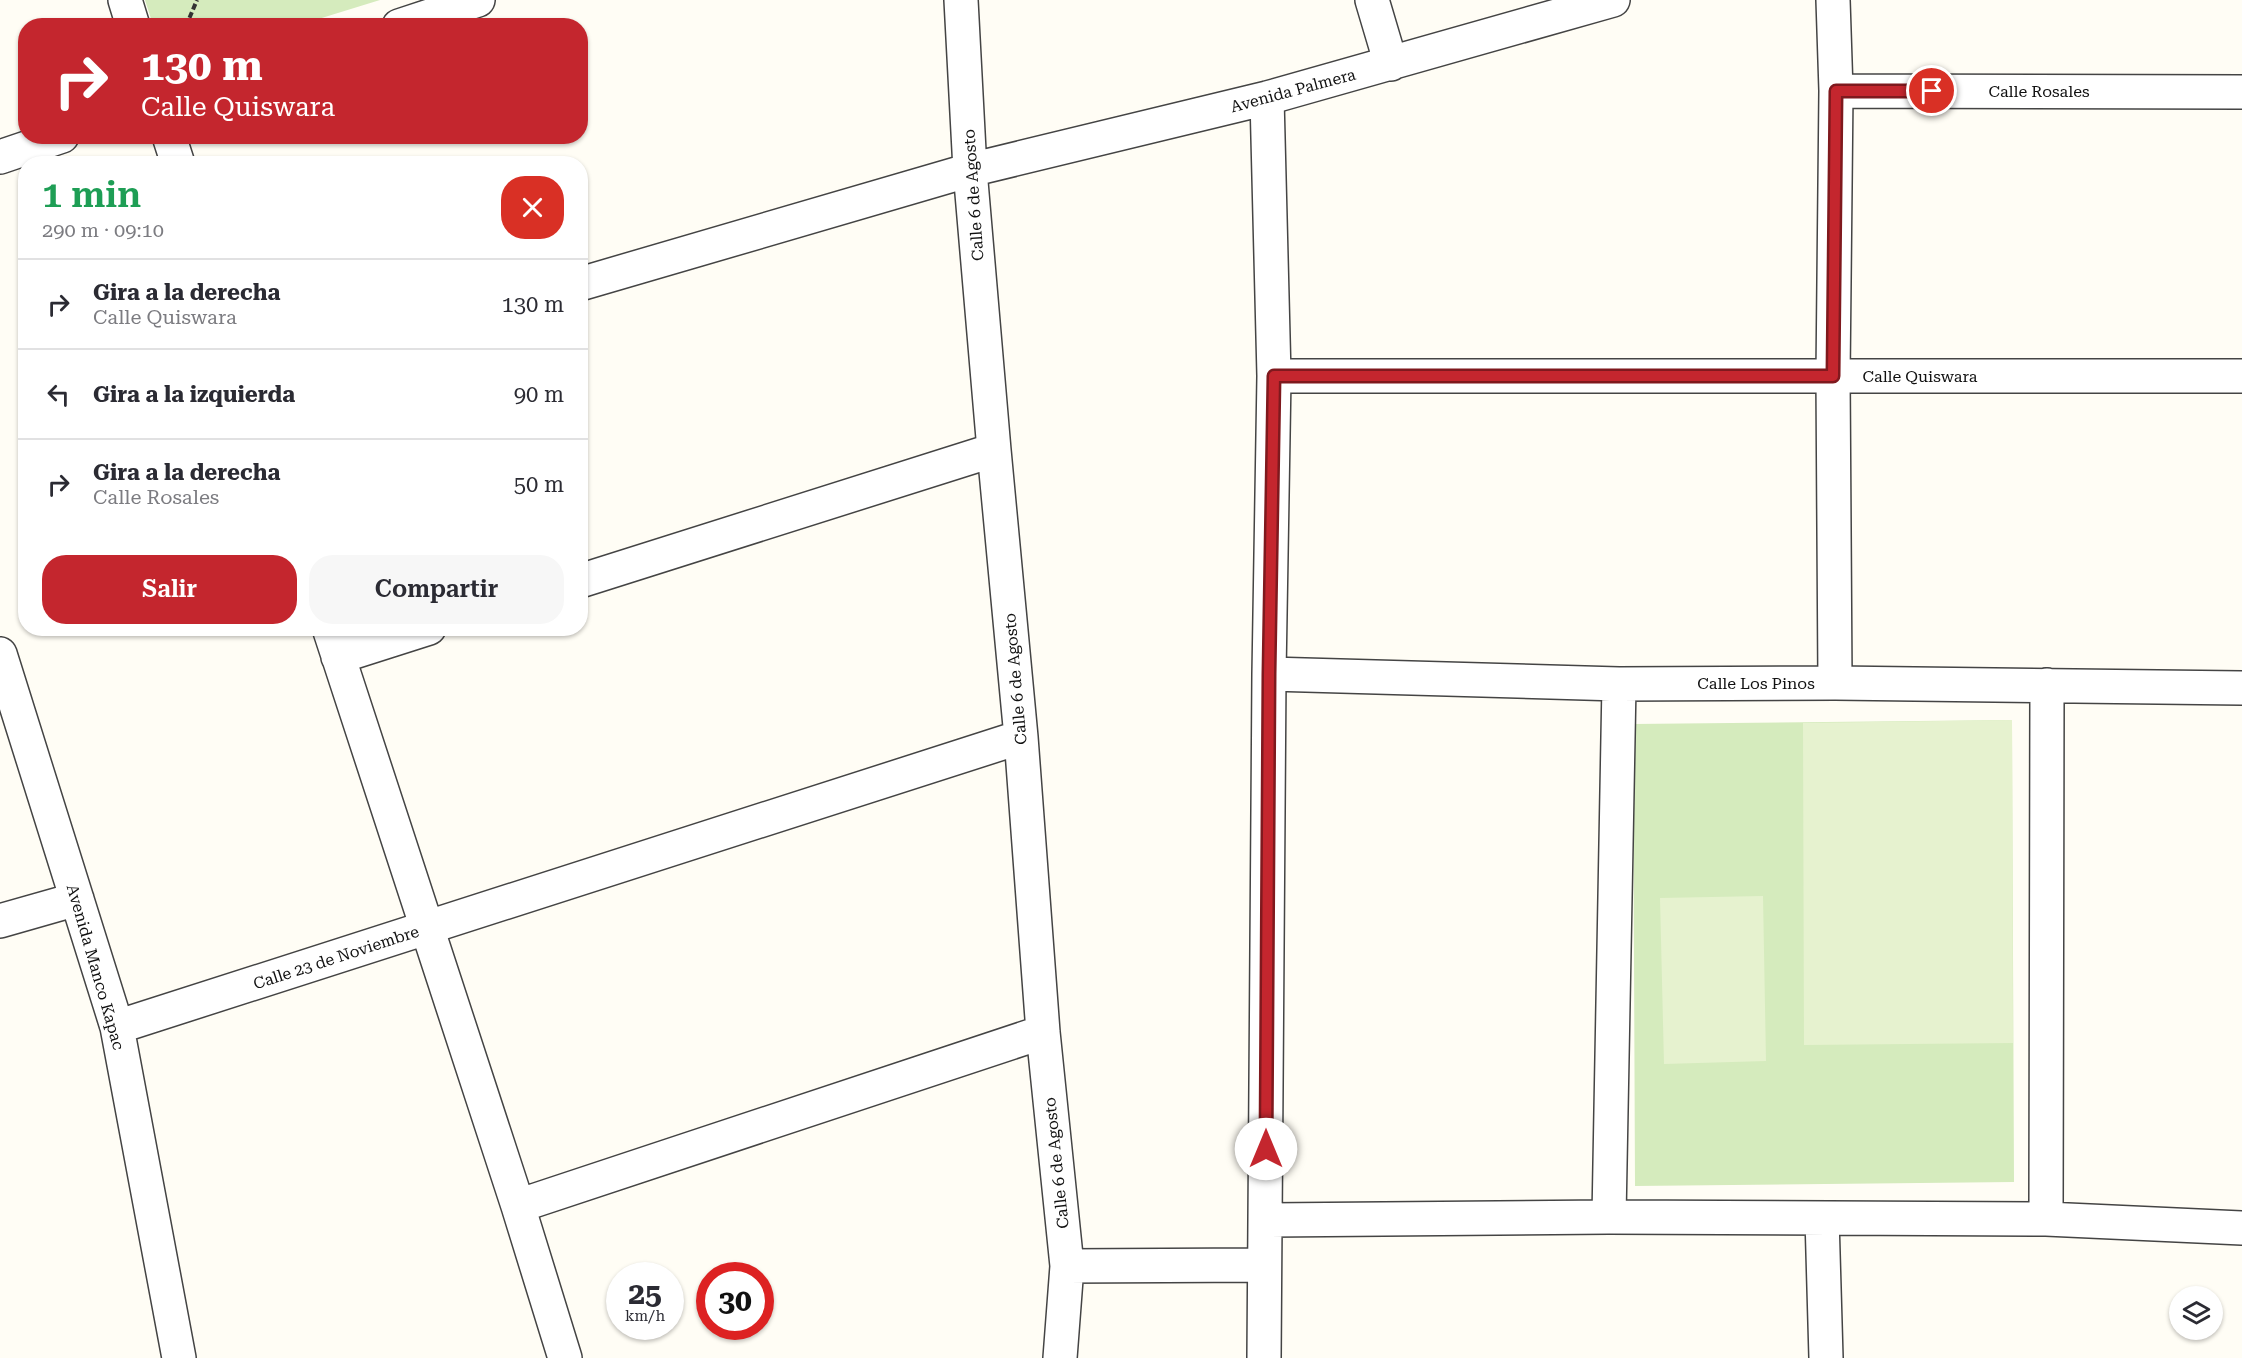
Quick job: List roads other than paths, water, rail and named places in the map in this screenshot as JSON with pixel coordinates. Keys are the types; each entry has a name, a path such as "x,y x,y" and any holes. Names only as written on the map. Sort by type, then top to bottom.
{"street":[{"path":"125,0 131,18"},
{"path":"423,18 478,0"},
{"name":"Calle 6 de Agosto","path":"961,0 970,170 1021,737 1043,1032 1067,1266 1060,1358"},
{"path":"1372,0 1391,64"},
{"name":"Avenida Palmera","path":"588,283 970,170 1267,98 1613,0"},
{"path":"1833,0 1836,91 1833,376 1835,683"},
{"name":"Calle Rosales","path":"1836,91 2242,92"},
{"path":"1264,1358 1269,674 1274,376 1267,98"},
{"path":"0,158 39,144"},
{"name":"Calle Quiswara","path":"1274,376 2242,376"},
{"path":"588,578 994,450"},
{"path":"333,643 378,636"},
{"name":"Calle 23 de Noviembre","path":"117,1027 426,928 333,643"},
{"name":"Avenida Manco Kapac","path":"0,654 117,1027 179,1358"},
{"name":"Calle Los Pinos","path":"1269,674 1619,684 1835,683 2242,688"},
{"path":"1609,1217 1619,684"},
{"path":"2046,1218 2047,685"},
{"path":"565,1358 518,1206 426,928 1021,737"},
{"path":"0,921 77,899"},
{"path":"518,1206 1043,1032"},
{"path":"1266,1220 1609,1217 2046,1218 2242,1228"},
{"path":"1822,1218 1826,1358"},
{"path":"1067,1266 1263,1265"}]}
